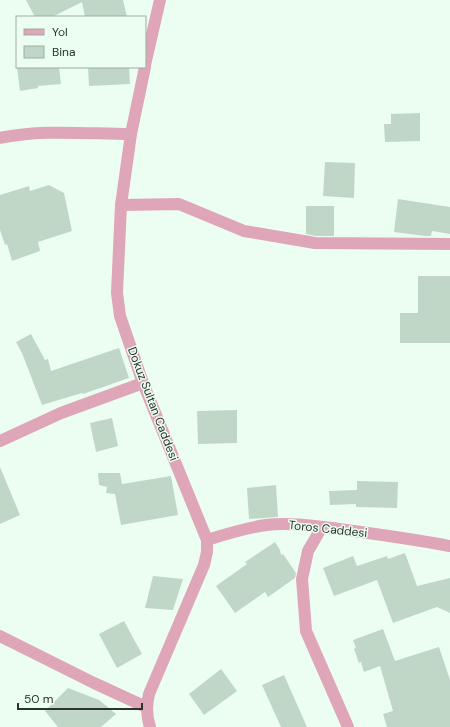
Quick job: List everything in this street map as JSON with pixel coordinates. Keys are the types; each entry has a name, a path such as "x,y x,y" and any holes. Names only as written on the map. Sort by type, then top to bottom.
{"street":[{"name":"Dokuz Sultan Caddesi","path":"146,62 160,0"},
{"name":"Dokuz Sultan Caddesi","path":"145,68 131,134 121,205 117,293 120,316 143,383 207,540 207,552 204,565 149,694 146,707 150,727"},
{"path":"0,138 12,135 52,133 131,134"},
{"path":"121,205 178,204 244,231 315,243 450,244"},
{"path":"0,441 61,413 143,383"},
{"name":"Toros Caddesi","path":"207,540 241,530 267,525 286,524 395,536 450,546"},
{"path":"322,527 308,551 302,579 306,631 348,727"},
{"path":"0,636 146,707"}],"building":[{"path":"26,0 123,0 127,16 85,16 82,2 54,16 34,16"},
{"path":"17,68 59,68 61,84 38,86 38,88 20,91"},
{"path":"88,68 129,68 130,84 89,86"},
{"path":"420,113 420,141 385,142 384,124 391,124 391,114"},
{"path":"325,162 355,163 354,198 323,196"},
{"path":"49,185 64,193 72,231 38,242 40,251 12,261 7,244 5,245 0,230 0,195 29,186 30,191"},
{"path":"398,199 450,207 450,234 432,231 431,236 425,236 394,232"},
{"path":"306,206 334,206 334,236 316,236 306,234"},
{"path":"418,276 450,276 450,343 400,343 400,313 418,313"},
{"path":"31,334 45,360 48,359 51,371 119,348 129,378 83,394 82,393 42,405 22,353 16,342"},
{"path":"237,410 237,443 198,444 197,411"},
{"path":"112,418 118,446 96,452 90,423"},
{"path":"0,467 20,515 0,524"},
{"path":"98,473 120,473 122,484 171,476 178,515 121,525 115,494 106,493 107,487 99,485"},
{"path":"357,481 398,482 397,508 356,507 356,504 330,505 329,491 357,490"},
{"path":"276,485 278,517 249,519 247,488"},
{"path":"275,542 281,555 283,554 296,573 295,578 268,597 265,592 235,613 216,586 247,564 245,562"},
{"path":"405,553 417,586 450,578 450,613 437,607 393,623 377,580 334,596 323,568 353,556 357,566 387,556 388,559"},
{"path":"153,576 183,579 173,610 145,608"},
{"path":"124,621 142,654 117,668 99,634"},
{"path":"383,629 395,661 439,647 450,680 450,727 387,727 383,714 393,711 380,666 364,672 361,662 359,663 354,649 356,648 353,640"},
{"path":"221,669 237,691 204,715 189,694"},
{"path":"284,675 307,727 281,727 262,685"},
{"path":"68,688 99,700 116,714 101,727 58,727 45,711"}]}
